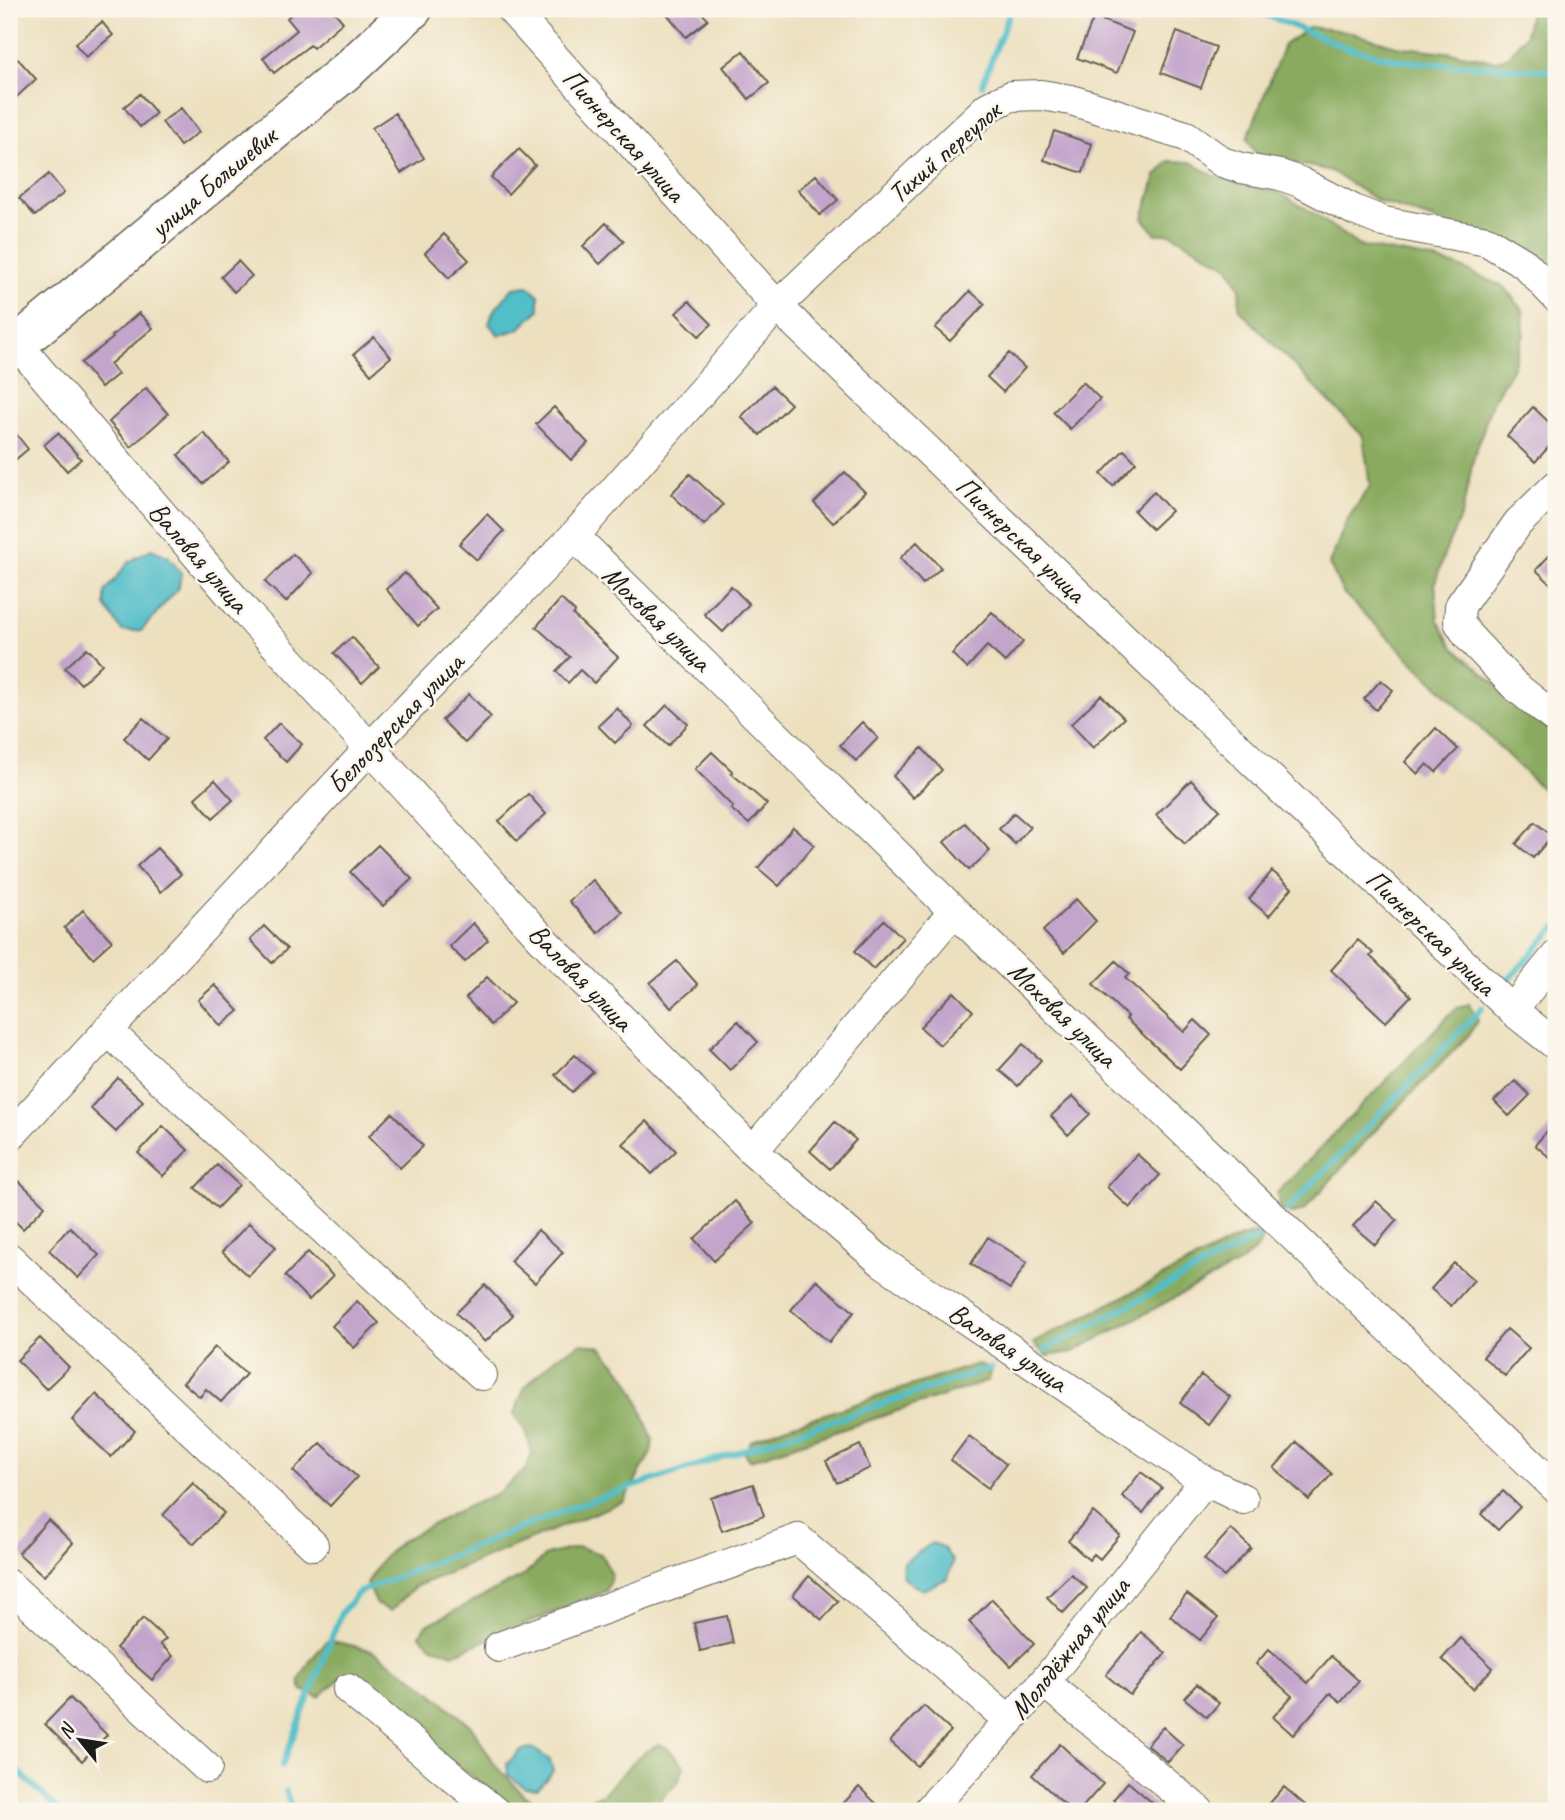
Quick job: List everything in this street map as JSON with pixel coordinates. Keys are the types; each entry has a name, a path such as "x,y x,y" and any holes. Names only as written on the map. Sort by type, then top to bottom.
{"main road":[{"name":"улица Большевик","path":"13,348 350,68 413,9"}],"street":[{"name":"Пионерская улица","path":"511,9 777,306 1513,1010 1556,1045"},
{"name":"Тихий переулок","path":"777,306 988,107 1011,96 1041,94 1071,100 1186,136 1222,162 1300,182 1384,222 1487,240 1525,264 1556,297"},
{"name":"Белоозерская улица","path":"9,1137 370,747 574,536 777,306"},
{"name":"Валовая улица","path":"13,348 248,615 543,940 753,1151 883,1262 1205,1481 1243,1499"},
{"path":"1556,486 1518,523 1460,606 1459,622 1468,636 1515,686 1556,719"},
{"name":"Моховая улица","path":"574,536 954,911 1556,1488"},
{"path":"753,1151 954,911"},
{"path":"1513,1010 1556,956"},
{"path":"107,1030 482,1375"},
{"path":"9,1258 313,1545"},
{"name":"Молодёжная улица","path":"928,1811 1044,1682 1205,1481"},
{"path":"499,1647 798,1539 1010,1721"},
{"path":"9,1585 207,1768"},
{"path":"1044,1682 1199,1811"},
{"path":"348,1689 494,1811"}],"green space":[{"path":"1530,9 1551,9 1556,41 1556,281 1431,219 1378,201 1331,171 1257,155 1247,139 1284,45 1310,27 1346,31 1396,46 1495,61 1509,56 1526,34"},
{"path":"1169,161 1191,162 1216,177 1279,193 1312,212 1359,246 1457,266 1504,287 1523,310 1524,334 1512,369 1492,402 1473,461 1462,513 1435,583 1438,620 1453,647 1556,735 1556,803 1343,593 1329,564 1347,520 1370,486 1363,436 1239,309 1240,288 1229,267 1171,234 1156,234 1143,218 1156,176"},
{"path":"1469,1004 1478,1019 1469,1035 1374,1132 1303,1211 1292,1214 1280,1210 1277,1193 1455,1009"},
{"path":"1256,1233 1261,1240 1258,1248 1240,1263 1073,1352 1047,1356 1033,1343 1238,1238"},
{"path":"582,1343 601,1347 626,1376 653,1441 651,1453 624,1501 414,1587 391,1611 377,1605 367,1583 382,1559 401,1541 498,1493 527,1468 532,1453 526,1432 514,1414 525,1387 555,1358"},
{"path":"977,1364 991,1368 988,1381 750,1460 745,1453 751,1441 779,1429"},
{"path":"579,1547 601,1554 612,1575 606,1591 453,1654 431,1646 420,1635 425,1626 525,1575 546,1555"},
{"path":"328,1640 371,1650 419,1682 472,1727 492,1761 524,1796 558,1811 518,1811 341,1678 319,1697 302,1690 299,1681 311,1659"},
{"path":"658,1744 668,1748 684,1766 678,1782 649,1811 564,1811 603,1794 639,1756"}],"water":[{"path":"528,286 539,295 539,310 519,329 499,335 489,324 493,312 513,288"},
{"path":"151,549 168,556 181,573 179,587 141,631 122,631 105,606 105,592 129,562"},
{"path":"932,1543 943,1547 953,1562 948,1578 923,1590 902,1576 904,1562"},
{"path":"532,1748 550,1760 553,1771 538,1789 525,1788 508,1775 507,1764 521,1750"}],"building":[{"path":"297,9 332,9 343,22 313,48 310,45 274,73 263,58 297,30 287,18"},
{"path":"663,9 699,9 708,20 686,37"},
{"path":"1094,17 1133,32 1117,73 1077,58"},
{"path":"102,22 113,35 86,57 75,44"},
{"path":"1177,32 1216,47 1201,88 1161,73"},
{"path":"743,51 769,83 749,99 723,67"},
{"path":"18,59 36,79 9,104 9,67"},
{"path":"140,94 156,113 140,127 124,107"},
{"path":"181,108 199,132 180,146 162,122"},
{"path":"395,113 424,158 401,173 372,128"},
{"path":"1054,131 1092,144 1083,173 1044,160"},
{"path":"519,149 535,165 508,194 491,177"},
{"path":"49,174 64,193 35,216 19,198"},
{"path":"816,175 838,200 820,215 798,190"},
{"path":"606,223 624,241 600,264 583,246"},
{"path":"444,234 469,260 449,278 425,253"},
{"path":"238,261 252,276 234,292 221,277"},
{"path":"970,291 985,304 950,341 935,328"},
{"path":"689,301 712,324 699,336 676,313"},
{"path":"139,313 153,328 110,364 118,374 101,388 81,363"},
{"path":"374,337 391,357 371,374 354,354"},
{"path":"1009,353 1025,368 1003,392 987,377"},
{"path":"1083,382 1100,399 1070,429 1053,412"},
{"path":"772,386 791,404 760,435 741,417"},
{"path":"146,388 168,414 131,447 109,422"},
{"path":"554,407 588,443 571,460 536,424"},
{"path":"1533,407 1556,429 1556,439 1535,462 1507,436"},
{"path":"9,425 28,449 9,465"},
{"path":"58,433 81,459 67,471 44,445"},
{"path":"204,433 229,462 203,484 178,455"},
{"path":"1124,450 1136,462 1113,486 1101,474"},
{"path":"845,472 865,492 833,523 814,503"},
{"path":"690,474 723,505 704,525 671,494"},
{"path":"1154,492 1171,511 1152,529 1134,511"},
{"path":"487,514 504,531 477,560 459,544"},
{"path":"917,542 941,568 923,584 900,558"},
{"path":"1556,548 1556,589 1536,570"},
{"path":"293,554 313,573 286,602 265,582"},
{"path":"405,573 437,609 418,626 386,589"},
{"path":"731,586 749,604 723,632 704,614"},
{"path":"561,599 575,612 573,615 618,657 594,683 580,670 568,683 556,671 570,657 536,627"},
{"path":"992,612 1023,642 1005,662 987,646 967,668 952,654"},
{"path":"352,637 379,667 362,683 334,653"},
{"path":"87,648 102,664 81,684 65,668"},
{"path":"1381,680 1393,690 1376,710 1364,699"},
{"path":"469,694 491,717 465,743 442,720"},
{"path":"1101,695 1124,718 1093,748 1071,724"},
{"path":"667,705 688,724 668,746 647,726"},
{"path":"617,708 633,726 615,743 598,726"},
{"path":"143,718 167,739 148,760 124,738"},
{"path":"862,722 878,738 856,761 840,745"},
{"path":"279,723 302,744 286,762 263,740"},
{"path":"1436,728 1458,749 1436,772 1427,764 1418,774 1405,762"},
{"path":"922,748 942,770 913,798 893,776"},
{"path":"712,752 733,772 731,773 767,804 749,824 731,809 733,807 695,769"},
{"path":"215,780 233,800 213,818 195,798"},
{"path":"1191,780 1220,810 1185,844 1156,815"},
{"path":"528,794 546,814 517,841 499,821"},
{"path":"1014,813 1030,827 1015,844 999,829"},
{"path":"1535,822 1552,836 1533,858 1516,844"},
{"path":"965,823 990,851 969,870 944,842"},
{"path":"793,827 814,845 779,886 758,868"},
{"path":"378,845 412,879 383,906 350,872"},
{"path":"157,848 181,874 161,892 137,866"},
{"path":"1272,871 1292,888 1269,916 1249,899"},
{"path":"593,880 622,912 598,933 569,901"},
{"path":"1076,899 1096,921 1064,953 1043,931"},
{"path":"83,910 112,941 93,958 64,928"},
{"path":"884,920 903,938 873,969 855,951"},
{"path":"473,923 488,940 465,962 449,946"},
{"path":"264,926 287,949 272,963 250,940"},
{"path":"1358,940 1373,953 1370,956 1411,996 1386,1022 1331,970"},
{"path":"677,961 698,985 671,1008 650,983"},
{"path":"1116,961 1129,974 1125,978 1184,1032 1195,1020 1211,1035 1180,1069 1093,984"},
{"path":"487,977 513,1003 491,1025 466,998"},
{"path":"215,985 239,1011 221,1026 198,1000"},
{"path":"954,992 973,1011 940,1045 920,1027"},
{"path":"738,1021 758,1042 730,1070 709,1049"},
{"path":"1023,1044 1041,1060 1018,1086 999,1070"},
{"path":"575,1055 593,1072 572,1092 555,1075"},
{"path":"118,1078 143,1101 116,1132 90,1108"},
{"path":"1515,1081 1530,1095 1509,1116 1494,1101"},
{"path":"1073,1096 1090,1114 1068,1135 1051,1116"},
{"path":"392,1113 423,1146 400,1168 369,1136"},
{"path":"647,1121 676,1151 652,1174 623,1144"},
{"path":"1556,1121 1556,1163 1535,1145"},
{"path":"835,1122 856,1140 830,1169 810,1151"},
{"path":"163,1126 188,1150 163,1176 138,1153"},
{"path":"1137,1154 1160,1175 1130,1208 1107,1187"},
{"path":"217,1165 239,1185 217,1208 195,1188"},
{"path":"19,1181 45,1206 23,1229 9,1215 9,1191"},
{"path":"735,1201 755,1223 714,1261 694,1239"},
{"path":"1376,1201 1397,1220 1375,1245 1353,1226"},
{"path":"249,1223 276,1247 248,1276 222,1252"},
{"path":"70,1227 99,1255 78,1278 49,1250"},
{"path":"538,1230 563,1252 535,1283 510,1261"},
{"path":"988,1237 1027,1262 1010,1289 971,1264"},
{"path":"308,1252 333,1276 309,1300 285,1276"},
{"path":"1454,1263 1474,1280 1451,1306 1431,1289"},
{"path":"816,1280 854,1312 829,1342 791,1310"},
{"path":"485,1285 513,1315 485,1342 456,1313"},
{"path":"357,1301 379,1323 354,1348 332,1326"},
{"path":"1507,1329 1529,1348 1505,1376 1483,1357"},
{"path":"40,1338 69,1367 46,1389 17,1360"},
{"path":"215,1347 246,1374 221,1402 206,1389 200,1397 183,1383"},
{"path":"1201,1375 1230,1397 1209,1425 1180,1403"},
{"path":"96,1394 135,1431 111,1457 72,1420"},
{"path":"969,1436 1006,1464 988,1488 951,1460"},
{"path":"1297,1442 1332,1474 1309,1500 1274,1468"},
{"path":"321,1443 357,1477 330,1506 293,1471"},
{"path":"860,1445 870,1468 837,1483 826,1461"},
{"path":"1141,1472 1162,1488 1143,1513 1122,1496"},
{"path":"193,1483 224,1513 194,1544 163,1515"},
{"path":"753,1484 764,1516 722,1531 711,1498"},
{"path":"1503,1491 1520,1507 1498,1530 1481,1514"},
{"path":"1093,1512 1120,1535 1100,1559 1094,1554 1089,1560 1068,1541"},
{"path":"48,1520 73,1543 44,1576 18,1553"},
{"path":"1231,1529 1251,1548 1224,1577 1204,1559"},
{"path":"1071,1574 1087,1588 1063,1613 1047,1597"},
{"path":"809,1576 838,1601 822,1620 793,1595"},
{"path":"1187,1594 1218,1618 1200,1640 1170,1616"},
{"path":"992,1599 1034,1644 1011,1666 969,1622"},
{"path":"727,1616 733,1643 700,1651 694,1623"},
{"path":"143,1618 166,1639 160,1644 173,1656 152,1680 116,1648"},
{"path":"1141,1632 1166,1653 1130,1695 1106,1675"},
{"path":"1461,1638 1493,1668 1473,1689 1442,1659"},
{"path":"1269,1649 1308,1683 1331,1656 1359,1681 1341,1702 1330,1693 1293,1735 1273,1717 1292,1696 1256,1664"},
{"path":"1197,1684 1219,1703 1207,1717 1184,1698"},
{"path":"70,1698 107,1735 82,1761 45,1724"},
{"path":"924,1706 951,1731 917,1766 890,1741"},
{"path":"1163,1727 1183,1745 1168,1762 1147,1745"},
{"path":"1060,1744 1103,1784 1079,1811 1072,1811 1032,1775"},
{"path":"1128,1782 1162,1811 1126,1811 1113,1800"},
{"path":"859,1787 884,1811 836,1811"},
{"path":"1284,1787 1312,1811 1263,1811"}],"waterway":[{"path":"982,85 1011,9"},
{"path":"1251,9 1345,47 1402,61 1556,71"},
{"path":"1509,979 1556,927"},
{"path":"1287,1210 1482,1008"},
{"path":"1044,1350 1264,1234"},
{"path":"282,1766 341,1613 359,1592 581,1504 991,1368"},
{"path":"9,1763 60,1811"},
{"path":"286,1791 292,1811"}]}
